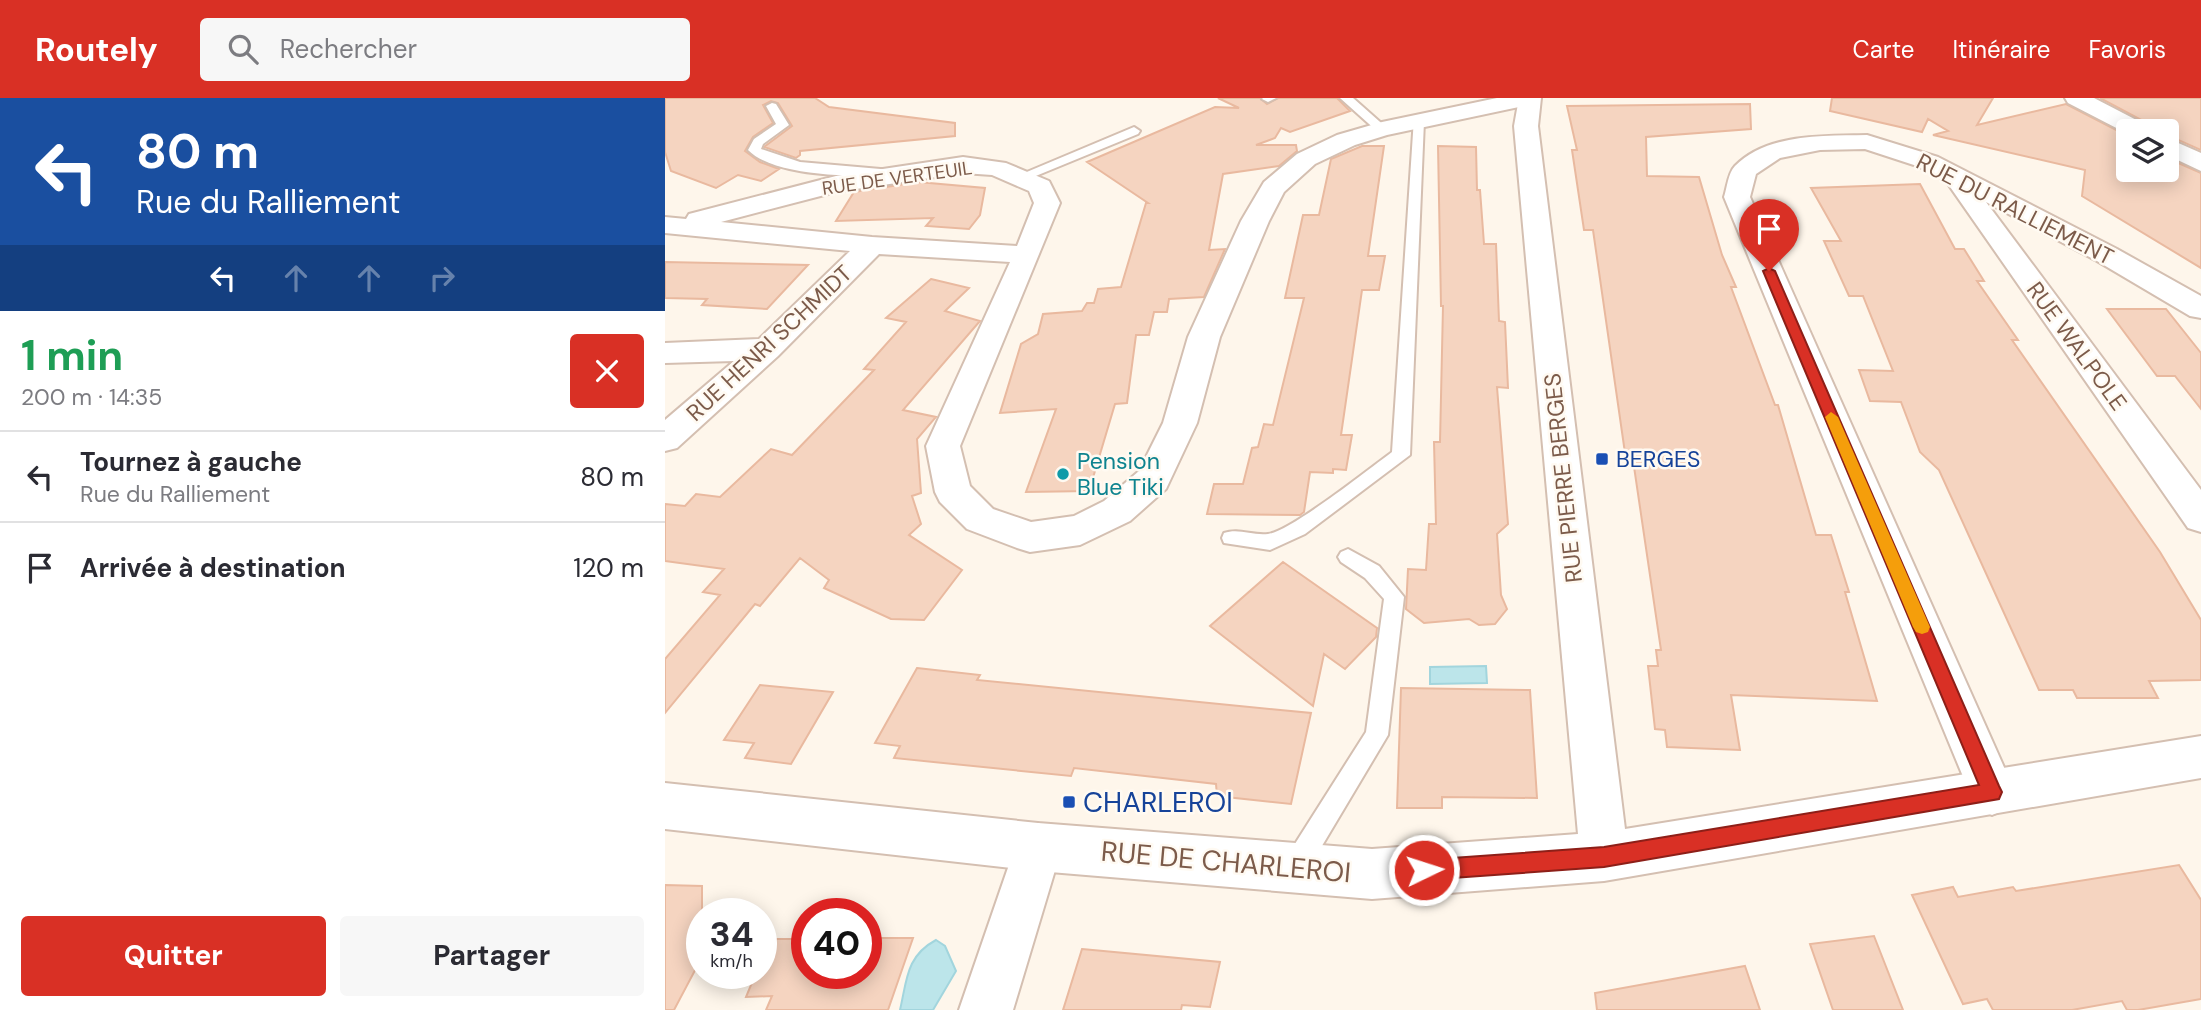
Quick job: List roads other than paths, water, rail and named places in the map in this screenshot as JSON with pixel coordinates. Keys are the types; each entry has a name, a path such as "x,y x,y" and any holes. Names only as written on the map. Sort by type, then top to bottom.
{"street":[{"path":"2076,98 2117,119"},
{"name":"RUE DE VERTEUIL","path":"674,225 836,184 963,165 997,168 1040,186 1047,203 943,446 953,492 980,519 1030,537 1080,530 1118,511 1153,480 1180,423 1204,337 1255,221 1273,188 1306,159 1382,129 1482,108 1529,109"},
{"name":"RUE PIERRE BERGES","path":"1529,109 1604,857"},
{"name":"RUE DU RALLIEMENT","path":"1992,792 1737,197 1744,171 1772,152 1820,143 1867,142 1929,162 1953,174 2107,255 2201,309"},
{"path":"2179,151 2201,163"},
{"name":"RUE WALPOLE","path":"1953,174 2201,518"},
{"name":"RUE DE VERTEUIL","path":"674,225 872,245 1027,255"},
{"name":"RUE HENRI SCHMIDT","path":"665,439 767,349 872,245"},
{"path":"665,353 767,349"},
{"name":"RUE DE CHARLEROI","path":"665,806 1038,846 1373,874 1604,857 2201,757"},
{"path":"986,1010 1038,846"}],"lane":[{"path":"1346,98 1382,129"},
{"path":"772,106 783,125 758,142 754,150 764,158 792,164 899,175"},
{"path":"1231,538 1270,542 1298,530 1401,455 1419,121"},
{"path":"1021,177 1134,131"},
{"path":"1294,867 1377,734 1394,597 1371,572 1348,557"}],"water":[{"path":"1486,666 1487,683 1430,684 1430,667"},
{"path":"936,940 945,946 956,971 933,1010 900,1010 913,961 926,946"}],"place":[{"name":"BERGES","path":"1602,459"},
{"name":"Pension Blue Tiki","path":"1063,474"},
{"name":"CHARLEROI","path":"1069,802"}]}
